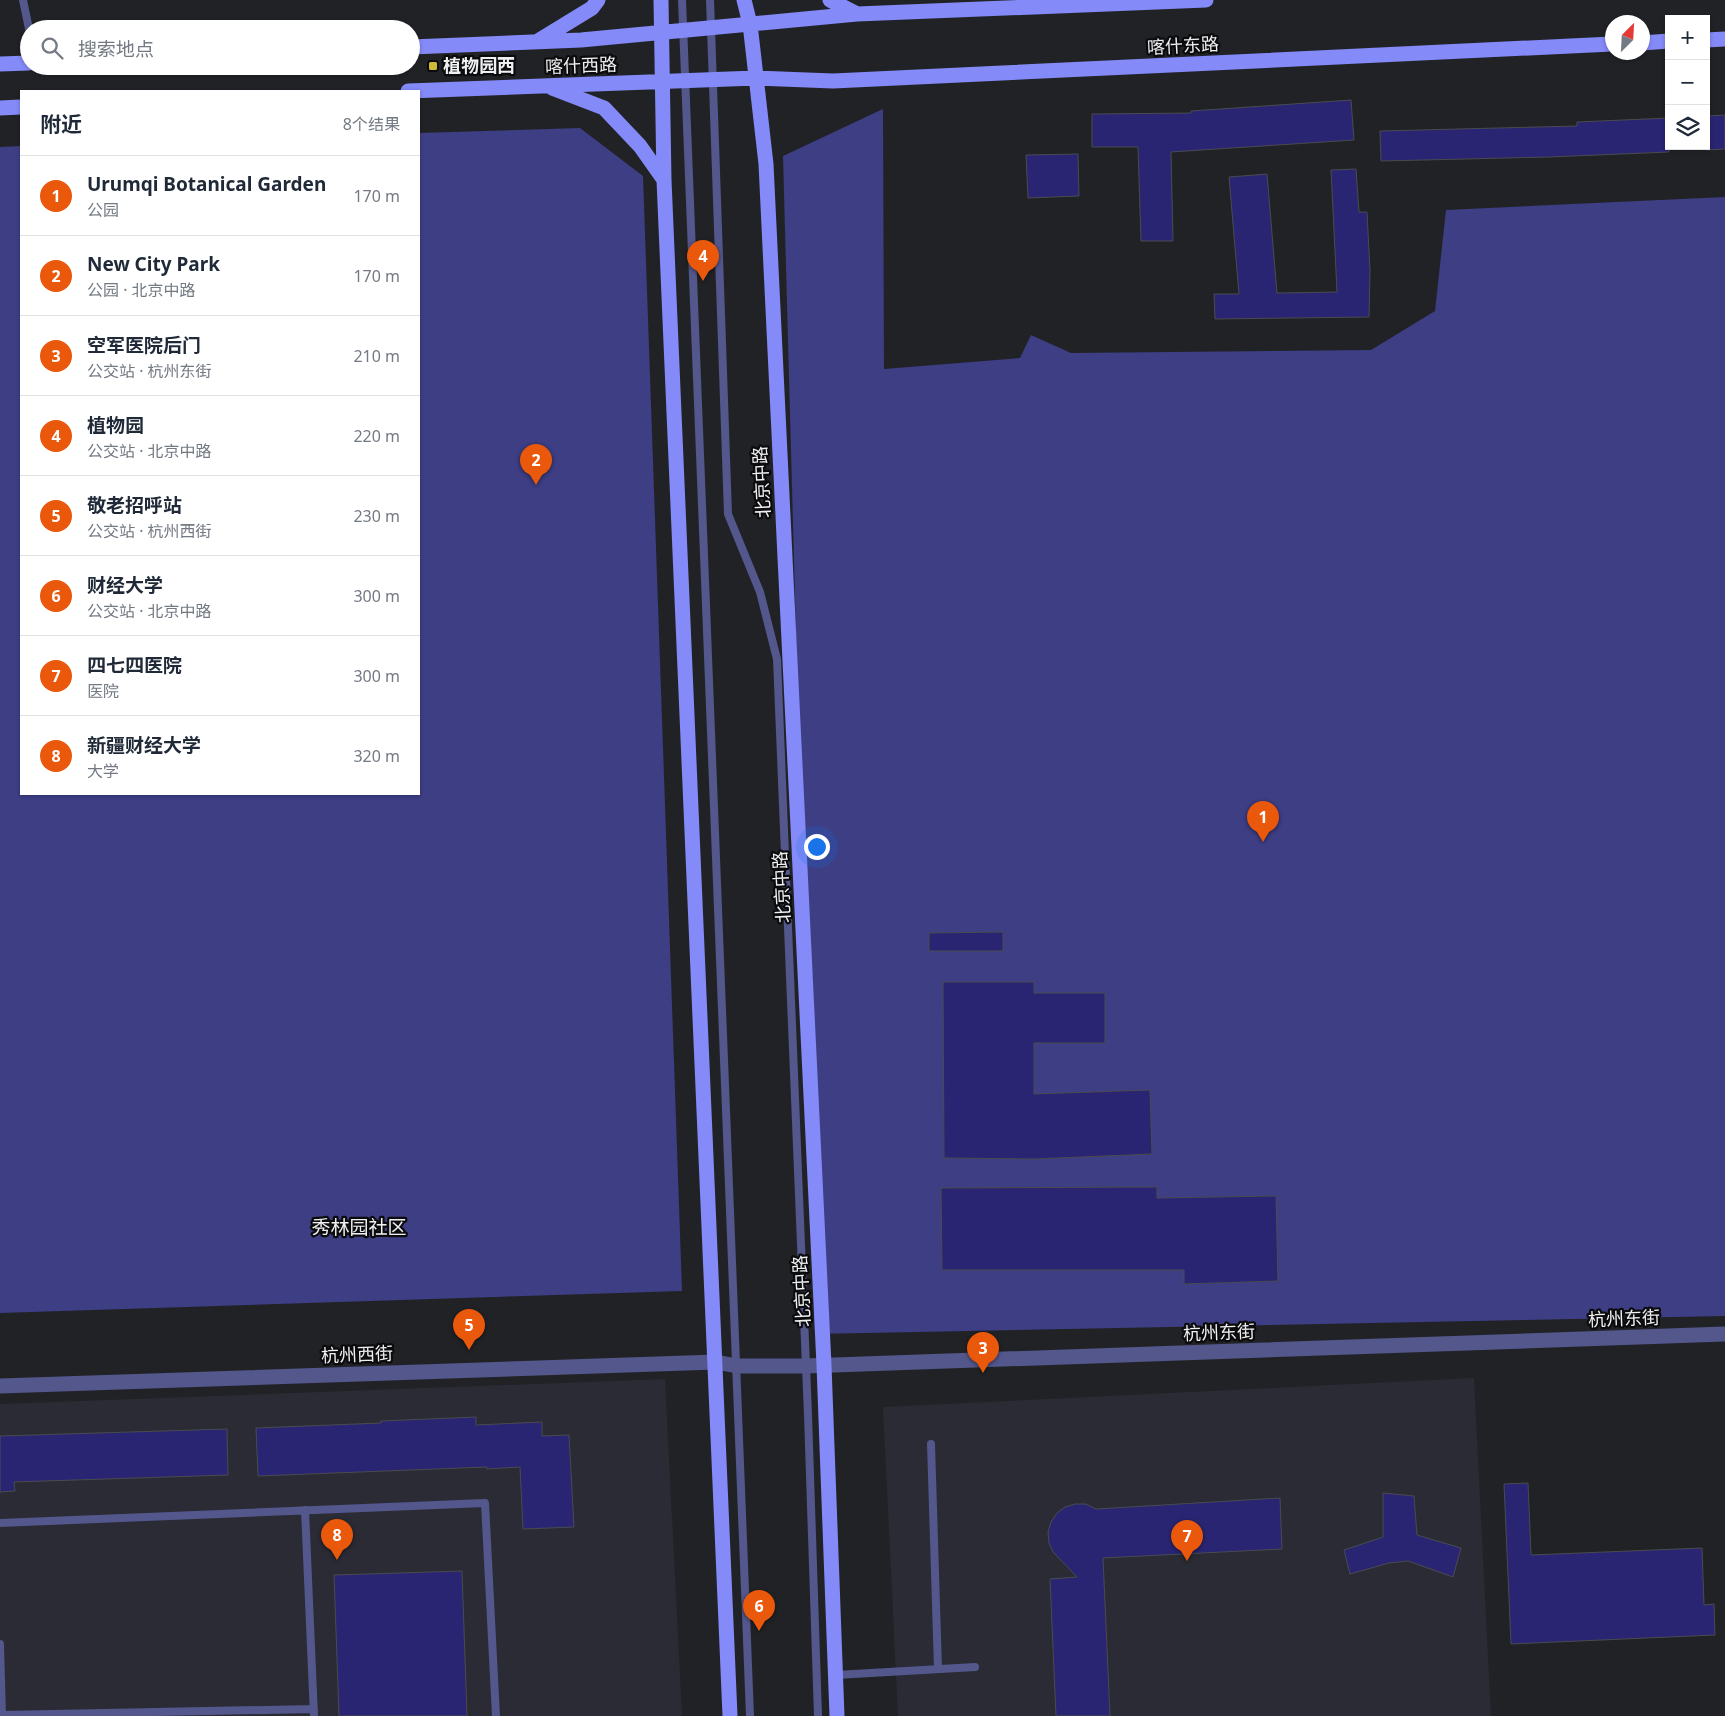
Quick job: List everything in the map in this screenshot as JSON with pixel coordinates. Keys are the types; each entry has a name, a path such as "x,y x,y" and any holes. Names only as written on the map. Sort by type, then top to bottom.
{"main road":[{"path":"536,42 592,8 598,0"},
{"path":"662,0 661,58 664,180 730,1716"},
{"name":"北京中路","path":"744,0 750,24 766,164 824,1365 837,1716"},
{"path":"830,0 857,14"},
{"path":"750,24 857,14 1206,0"},
{"name":"喀什西路","path":"420,47 581,40 750,24"},
{"path":"1710,40 1725,39"},
{"path":"1650,42 1665,41"},
{"name":"喀什东路","path":"756,78 834,81 1605,44"},
{"path":"0,64 20,63"},
{"name":"喀什西路","path":"420,91 756,78"},
{"path":"546,86 604,108 640,146 664,180"},
{"path":"0,108 20,107"}],"street":[{"name":"杭州东街","path":"716,1362 737,1366 806,1366 1725,1334"},
{"name":"杭州西街","path":"0,1386 716,1362"}],"lane":[{"path":"23,0 27,20"},
{"path":"682,0 750,1716"},
{"path":"710,0 728,514 760,592 777,660 806,1366 818,1716"},
{"path":"931,1444 938,1669"},
{"path":"0,1523 485,1503 496,1716"},
{"path":"0,1644 2,1716 314,1713 305,1510"},
{"path":"836,1675 975,1667"}],"shaded area":[{"path":"883,109 884,369 1020,358 1031,335 1071,353 1371,350 1435,311 1446,210 1725,197 1725,1316 815,1334 783,156"},
{"path":"580,128 643,176 682,1291 0,1313 0,147 20,146 20,795 420,795 420,133"},
{"path":"1474,1378 1491,1716 898,1716 883,1407"},
{"path":"665,1379 682,1716 0,1716 0,1404"}],"building":[{"path":"1351,100 1354,140 1171,152 1173,241 1141,241 1138,147 1092,147 1092,114 1191,113 1191,111"},
{"path":"1725,115 1725,149 1710,150 1710,116"},
{"path":"1665,118 1665,150 1669,150 1669,152 1381,161 1380,131 1577,126 1577,122"},
{"path":"1078,154 1079,196 1028,198 1026,155"},
{"path":"1356,169 1359,212 1367,212 1370,270 1369,317 1215,319 1214,294 1239,294 1229,177 1267,174 1277,293 1337,292 1331,170"},
{"path":"1003,932 1003,951 929,951 929,933"},
{"path":"943,982 1034,982 1034,993 1105,993 1105,1043 1034,1043 1034,1094 1150,1090 1152,1154 1034,1159 944,1158"},
{"path":"1157,1187 1157,1198 1276,1196 1278,1281 1184,1284 1184,1270 942,1270 941,1188"},
{"path":"476,1417 476,1425 542,1422 542,1436 569,1435 574,1527 523,1529 520,1467 258,1476 256,1428"},
{"path":"227,1429 228,1475 14,1482 15,1491 0,1492 0,1436"},
{"path":"1528,1483 1531,1555 1702,1548 1704,1605 1714,1604 1715,1635 1511,1644 1504,1484"},
{"path":"1383,1493 1414,1496 1417,1535 1461,1548 1453,1577 1408,1561 1389,1563 1350,1574 1344,1550 1383,1537"},
{"path":"1280,1498 1282,1549 1103,1558 1110,1716 1056,1716 1050,1579 1077,1577 1053,1552 1049,1543 1048,1532 1051,1522 1057,1513 1065,1507 1075,1504 1086,1504 1096,1509"},
{"path":"462,1571 467,1716 339,1716 334,1575"}],"place":[{"name":"植物园西","path":"433,66"},
{"name":"植物园","path":"703,281"},
{"name":"New City Park","path":"536,485"},
{"name":"Urumqi Botanical Garden","path":"1263,842"},
{"name":"敬老招呼站","path":"469,1350"},
{"name":"空军医院后门","path":"983,1373"},
{"name":"新疆财经大学","path":"337,1560"},
{"name":"四七四医院","path":"1187,1561"},
{"name":"财经大学","path":"759,1631"}],"district":[{"name":"秀林园社区","path":"359,1227"}]}
